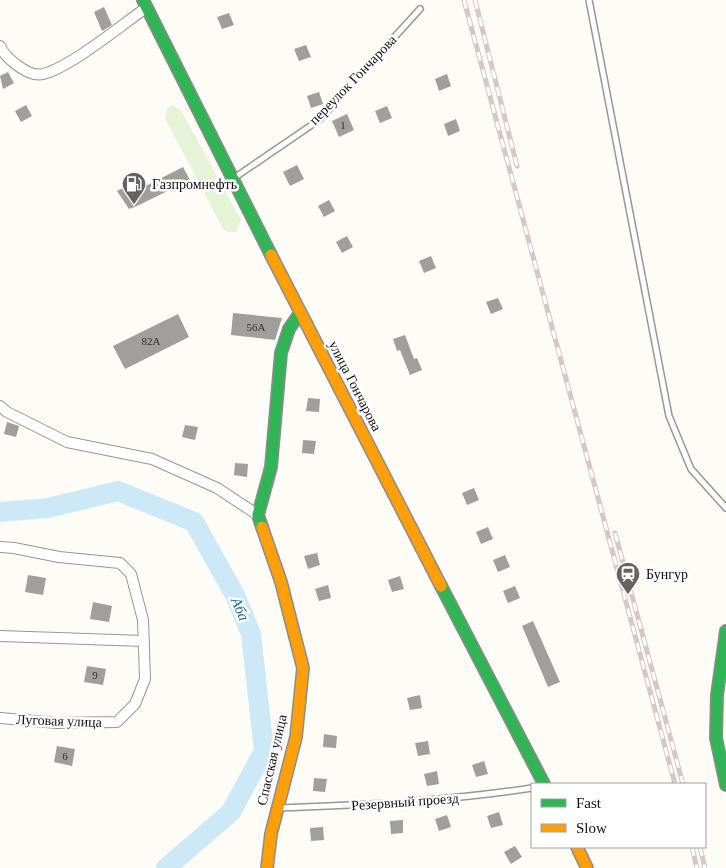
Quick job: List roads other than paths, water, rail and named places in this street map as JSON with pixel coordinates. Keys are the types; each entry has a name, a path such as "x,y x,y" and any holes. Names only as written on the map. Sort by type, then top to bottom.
{"main road":[{"name":"улица Гончарова","path":"144,4 300,313 543,783"},
{"path":"258,516 271,466 281,353 289,329 300,313"},
{"name":"Спасская улица","path":"258,516 280,582 303,668 296,737 271,834 267,868"},
{"path":"726,631 717,695 716,738 726,785"},
{"path":"577,848 588,868"}],"street":[{"path":"0,46 11,60 32,73 42,75 72,60 144,4"},
{"path":"0,406 7,412 67,442 152,459 216,488 258,516"},
{"name":"Луговая улица","path":"0,547 58,557 120,563 131,574 136,586 143,620 145,679 136,704 118,722 73,724 0,718"},
{"path":"0,636 144,641"}],"lane":[{"path":"589,0 670,416 691,469 726,508"},
{"name":"переулок Гончарова","path":"232,180 319,120 420,9"},
{"name":"Резервный проезд","path":"277,808 399,804 476,797 531,788"}],"waterway":[{"name":"Аба","path":"0,512 48,508 118,491 194,522 235,595 251,634 264,751 231,812 166,868"}],"railway":[{"path":"464,0 675,783"},
{"path":"475,0 517,166"},
{"path":"615,533 683,783"},
{"path":"692,848 697,868"},
{"path":"700,848 705,868"}],"place":[{"name":"Газпромнефть","path":"134,205"},
{"name":"Бунгур","path":"628,595"}]}
